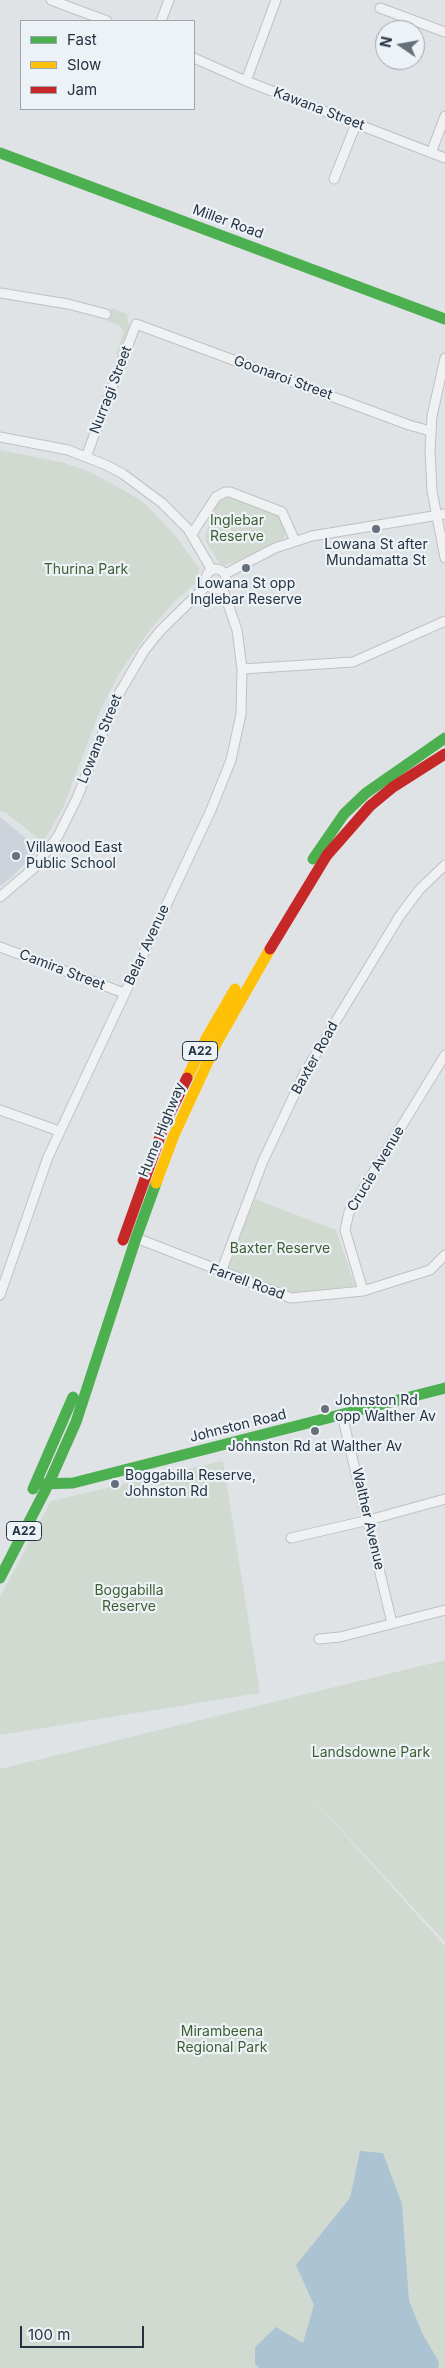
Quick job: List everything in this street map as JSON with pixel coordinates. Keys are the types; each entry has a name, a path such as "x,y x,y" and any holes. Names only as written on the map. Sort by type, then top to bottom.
{"main road":[{"name":"Miller Road","path":"0,153 445,318"},
{"name":"Hume Highway","path":"0,1578 42,1484 72,1400 124,1236 165,1123 213,1026 302,876 344,814 384,778 445,738"},
{"name":"Hume Highway","path":"0,1554 76,1422 136,1238 191,1095 217,1042 308,884 327,855 370,806 393,787 445,754"},
{"name":"Johnston Road","path":"42,1484 73,1483 424,1395 445,1388"}],"street":[{"path":"51,0 104,20"},
{"path":"161,20 168,0"},
{"path":"246,81 276,0"},
{"path":"380,8 445,32"},
{"name":"Kawana Street","path":"195,58 246,81 445,158"},
{"path":"431,153 445,116"},
{"path":"334,179 356,124"},
{"path":"0,293 68,304 106,314"},
{"name":"Goonaroi Street","path":"136,324 409,425 430,431"},
{"name":"Nurragi Street","path":"86,457 136,324"},
{"path":"445,358 430,431 431,473 441,515 445,558"},
{"path":"0,437 45,444 86,457 123,474 142,487 176,516 192,534 212,570"},
{"path":"192,534 216,497 225,492 279,509 285,515 295,541"},
{"path":"225,574 260,555 295,541 331,532 441,515"},
{"path":"212,570 220,570 225,574 226,581 222,587 214,589 207,585 206,576 212,570"},
{"name":"Lowana Street","path":"0,897 34,868 58,836 76,798 117,697 139,659 160,631 207,585"},
{"name":"Belar Avenue","path":"0,1295 39,1178 59,1131 210,810 231,760 241,714 242,669 238,630 222,587"},
{"path":"242,669 353,662 445,621"},
{"name":"Baxter Road","path":"221,1272 263,1161 304,1072 399,917 419,890 444,870"},
{"name":"Camira Street","path":"0,947 124,993"},
{"name":"Crucie Avenue","path":"363,1291 345,1230 349,1212 445,1055"},
{"path":"0,1110 59,1131"},
{"name":"Farrell Road","path":"136,1238 292,1298 363,1291 430,1270 445,1255"},
{"name":"Walther Avenue","path":"342,1415 369,1520 392,1623"},
{"path":"291,1538 369,1520 445,1499"},
{"path":"319,1639 340,1637 445,1610"}],"shaded area":[{"name":"Villawood East Public School","path":"0,817 39,849 11,878 0,886"}],"green space":[{"path":"111,308 127,314 129,327 118,355 116,354 124,331 118,325 107,321"},
{"name":"Thurina Park","path":"0,450 65,463 90,472 125,491 143,502 176,536 199,568 197,582 175,601 149,631 119,674 99,713 63,808 43,842 6,813 0,811"},
{"name":"Inglebar Reserve","path":"224,497 231,497 277,514 286,530 285,537 279,543 234,562 224,565 220,564 206,542 205,535 216,506"},
{"name":"Baxter Reserve","path":"255,1199 336,1230 355,1286 288,1292 227,1270"},
{"name":"Boggabilla Reserve","path":"223,1461 260,1693 0,1735 0,1597 51,1501"},
{"name":"Mirambeena Regional Park","path":"445,1660 445,1942 300,1785 445,1946 445,2368 0,2368 0,1769"}],"water":[{"path":"360,2151 383,2153 402,2204 409,2300 422,2333 439,2362 438,2368 259,2368 255,2364 255,2347 276,2327 303,2343 314,2305 296,2265 350,2198"}],"traffic: fast":[{"path":"0,153 445,319"},
{"path":"313,859 344,814 366,793 445,738"},
{"path":"0,1578 48,1485 76,1422 136,1238 156,1183"},
{"path":"40,1484 73,1483 445,1388"},
{"path":"33,1489 73,1397"}],"traffic: slow":[{"path":"156,1183 174,1135 217,1042 270,949"},
{"path":"187,1078 207,1037 235,989"}],"traffic: jam":[{"path":"270,949 327,855 370,806 393,787 445,754"},
{"path":"123,1240 165,1123 187,1078"}],"place":[{"name":"Lowana St after Mundamatta St","path":"376,529"},
{"name":"Lowana St opp Inglebar Reserve","path":"246,568"},
{"name":"Villawood East Public School","path":"16,856"},
{"name":"Johnston Rd opp Walther Av","path":"325,1409"},
{"name":"Johnston Rd at Walther Av","path":"315,1431"},
{"name":"Boggabilla Reserve, Johnston Rd","path":"115,1484"}],"park label":[{"name":"Landsdowne Park","path":"371,1753"}]}
